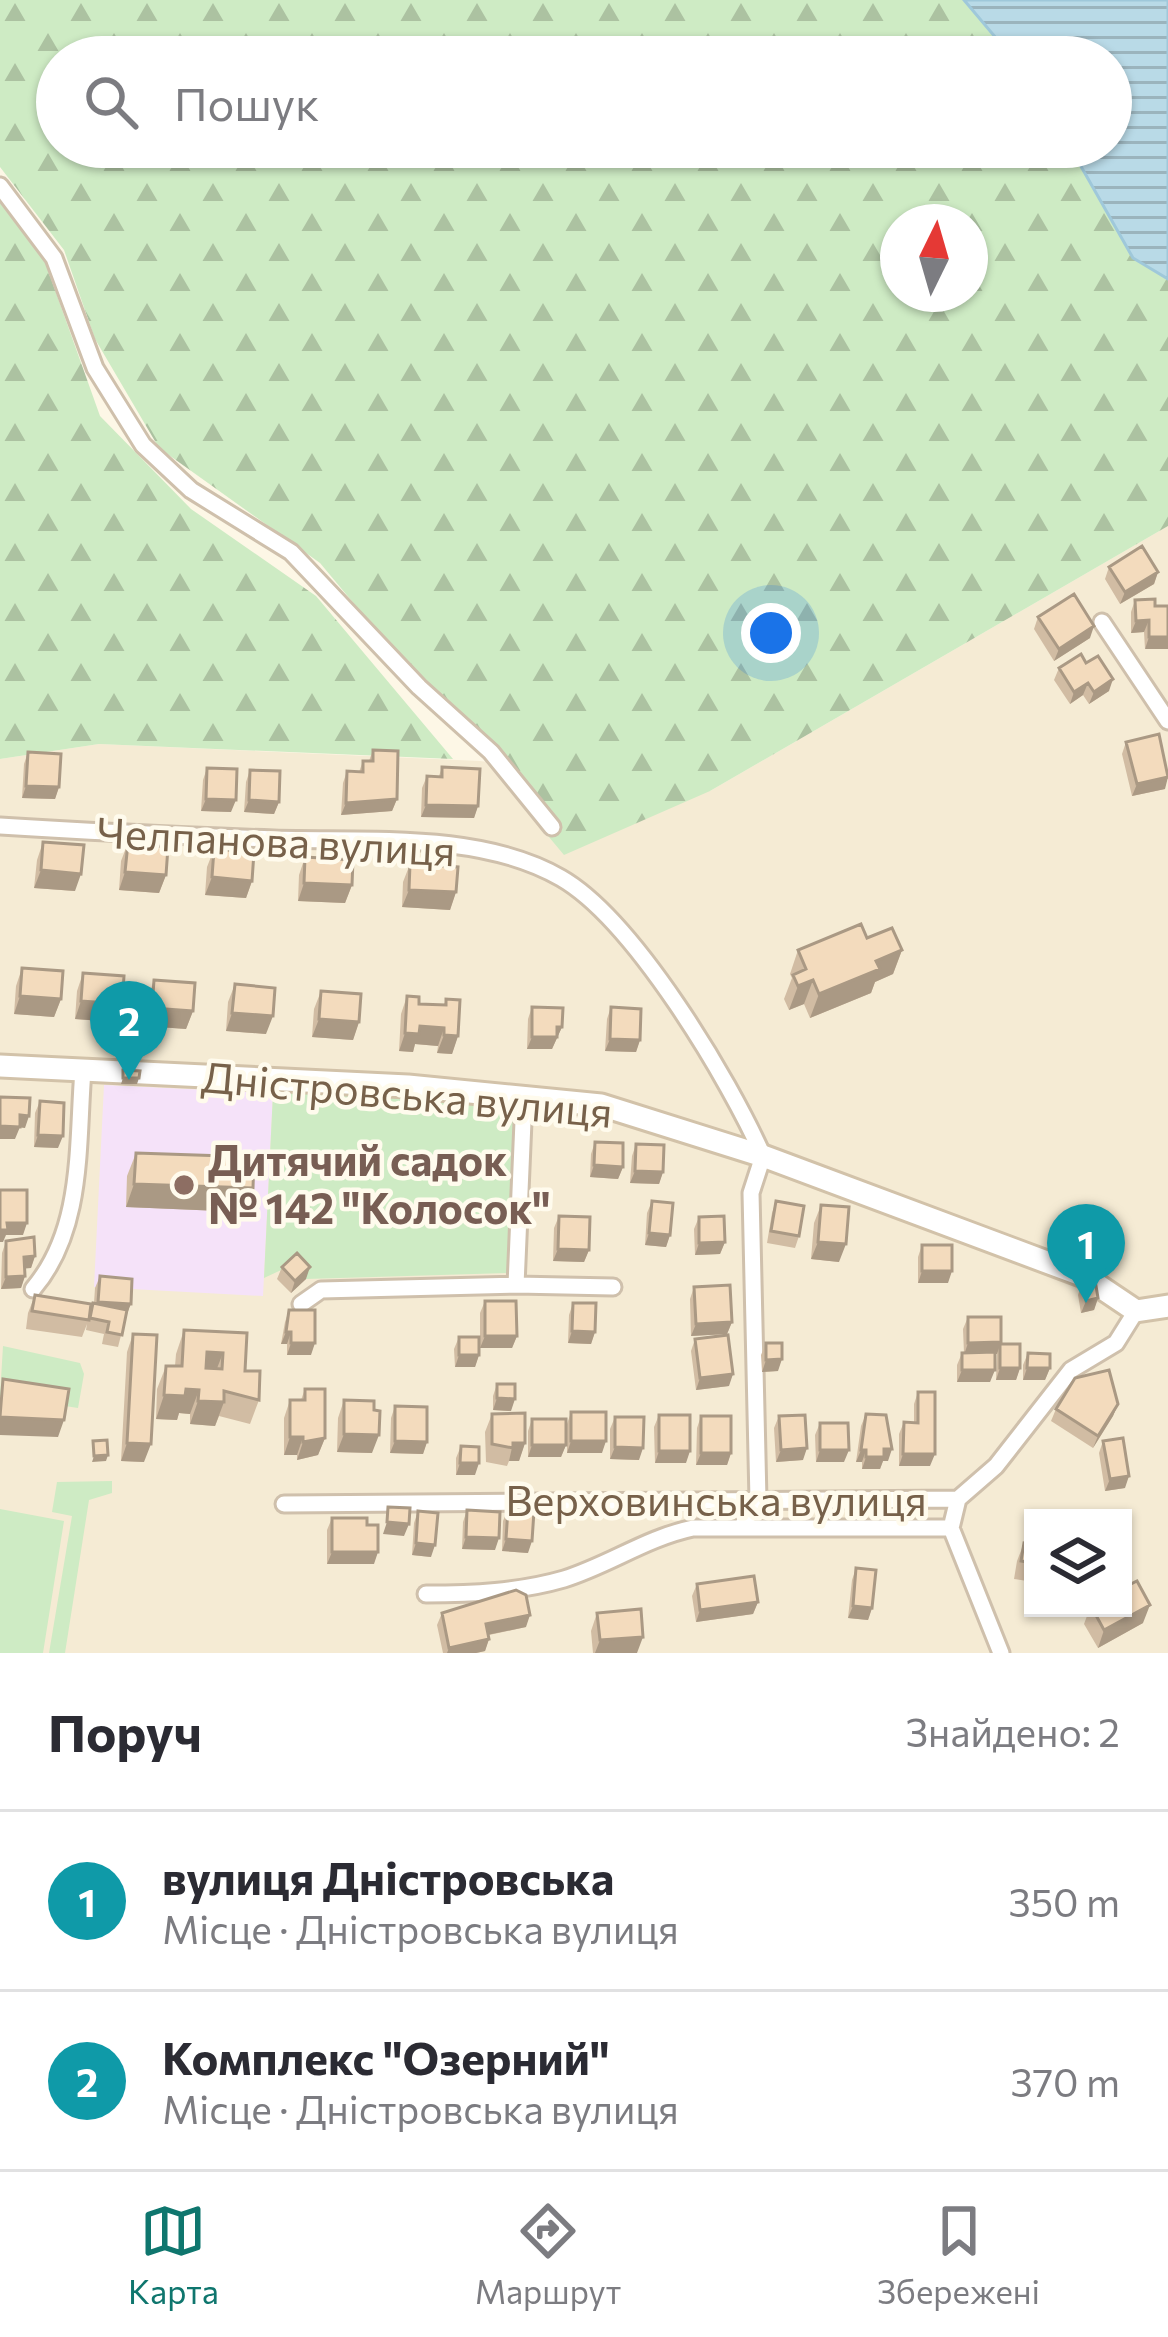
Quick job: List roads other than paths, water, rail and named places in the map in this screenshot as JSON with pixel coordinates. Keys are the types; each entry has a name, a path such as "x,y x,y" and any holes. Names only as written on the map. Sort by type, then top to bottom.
{"street":[{"path":"0,186 54,258 95,368 143,445 191,490 291,552 419,687 491,752 552,827"},
{"path":"1102,622 1168,721"},
{"name":"Челпанова вулиця","path":"0,826 422,844 524,863 562,878 631,945 710,1055 763,1156"},
{"name":"Дністровська вулиця","path":"0,1066 601,1105 763,1156 1084,1276 1136,1311"},
{"path":"33,1289 54,1265 71,1216 83,1070"},
{"path":"516,1285 524,1097"},
{"path":"742,1526 758,1500 751,1193 763,1156"},
{"path":"301,1304 321,1290 614,1287"},
{"path":"1136,1311 1168,1306"},
{"name":"Верховинська вулиця","path":"284,1504 958,1499 996,1466 1071,1370 1116,1342 1136,1311"},
{"path":"958,1499 951,1528 1001,1653"},
{"path":"426,1594 484,1594 565,1579 658,1535 742,1526 951,1528"}],"water":[{"path":"964,0 1168,0 1168,279 1133,258 1082,168 1132,168 1132,36 994,36"}],"place":[{"name":"Комплекс \"Озерний\"","path":"129,1080"},
{"name":"Дитячий садок № 142 \"Колосок\"","path":"184,1185"},
{"name":"вулиця Дністровська","path":"1086,1303"}]}
